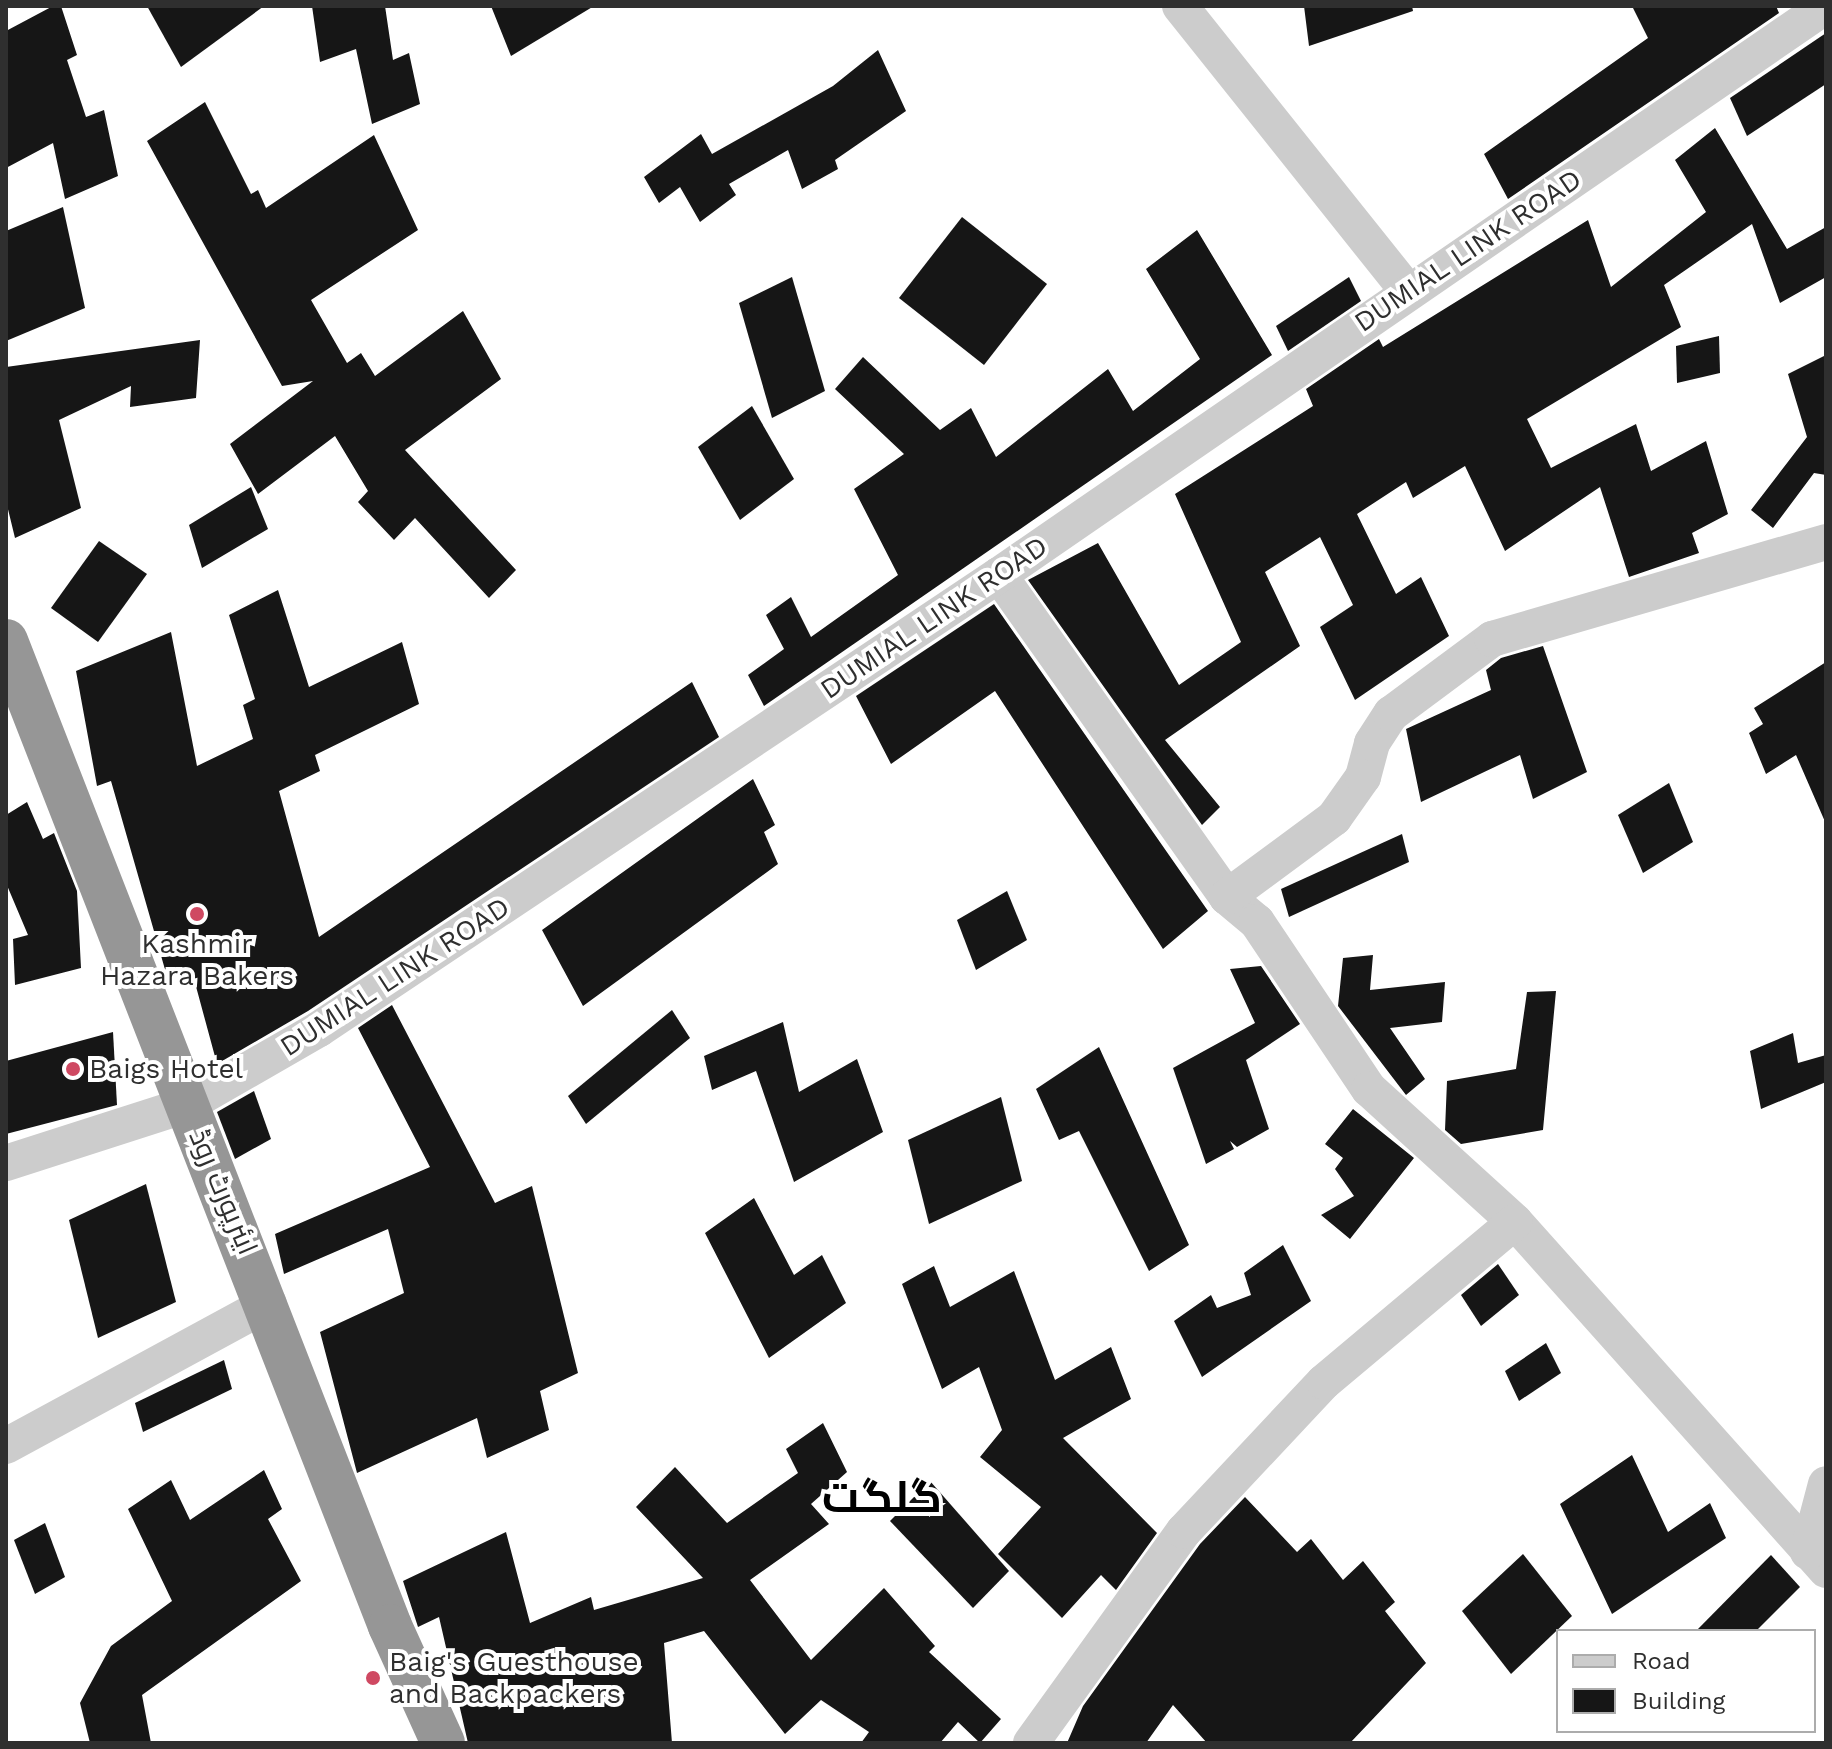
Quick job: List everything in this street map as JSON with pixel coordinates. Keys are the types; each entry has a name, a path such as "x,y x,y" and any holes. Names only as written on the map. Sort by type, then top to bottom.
{"highway":[{"name":"ایئرپورٹ روڈ","path":"6,641 187,1105 269,1303 390,1626 443,1743"}],"street":[{"path":"1180,6 1408,292"},
{"name":"DUMIAL LINK ROAD","path":"6,1163 187,1105 332,1021 999,575 1826,6"},
{"path":"1227,897 1334,818 1363,777 1372,743 1391,714 1492,639 1826,542"},
{"path":"999,575 1227,897 1257,922 1369,1089 1515,1222 1817,1561"},
{"path":"1031,1743 1184,1531 1324,1382 1515,1222"},
{"path":"6,1446 269,1303"},
{"path":"1817,1561 1826,1484"}],"building":[{"path":"53,6 61,6 77,55 67,60 86,117 104,110 118,176 65,199 53,143 6,168 6,31"},
{"path":"147,6 264,6 181,67"},
{"path":"312,6 385,6 393,60 409,53 420,104 372,124 356,49 320,62"},
{"path":"491,6 594,6 511,56"},
{"path":"1304,6 1412,6 1413,11 1309,46"},
{"path":"1632,6 1776,6 1779,13 1508,199 1484,154 1648,38"},
{"path":"1826,33 1826,84 1747,136 1730,98"},
{"path":"878,50 906,111 835,160 838,169 802,189 788,150 729,184 736,195 700,222 680,187 659,203 644,177 701,134 712,154 833,86"},
{"path":"205,102 251,194 258,190 266,208 374,135 418,230 311,300 347,363 361,353 375,376 463,311 501,379 405,450 516,570 489,598 415,518 394,540 358,502 368,491 335,436 258,494 230,444 313,381 282,386 147,141"},
{"path":"1715,128 1787,249 1826,227 1826,277 1780,303 1752,224 1664,285 1681,327 1527,419 1551,468 1636,424 1651,471 1706,441 1728,514 1692,533 1699,553 1629,577 1600,487 1505,551 1465,466 1413,498 1406,482 1357,514 1396,594 1421,577 1449,636 1355,700 1320,627 1353,605 1320,537 1265,572 1300,646 1165,740 1220,807 1202,825 1028,580 1098,543 1179,685 1241,642 1175,494 1313,406 1306,389 1379,339 1383,347 1588,220 1611,287 1706,212 1675,160"},
{"path":"63,207 85,308 6,341 6,231"},
{"path":"962,217 1047,284 984,365 899,298"},
{"path":"1197,230 1272,355 764,706 748,675 784,649 766,615 791,597 811,637 898,575 854,489 904,454 835,389 863,357 940,430 971,408 996,457 1108,369 1133,411 1200,359 1146,269"},
{"path":"792,277 825,391 772,418 739,303"},
{"path":"1349,277 1361,301 1288,351 1276,326"},
{"path":"1719,336 1720,373 1677,383 1676,346"},
{"path":"200,340 196,398 130,407 131,386 59,420 81,508 15,538 6,501 6,367"},
{"path":"1826,355 1826,475 1814,473 1773,528 1751,510 1807,437 1788,374"},
{"path":"752,406 794,479 740,520 698,447"},
{"path":"251,487 268,529 202,568 189,525"},
{"path":"99,541 147,574 98,642 51,608"},
{"path":"278,590 309,687 402,642 419,704 315,755 320,771 279,791 319,937 692,682 719,737 308,1011 217,1064 191,968 168,980 111,781 97,786 76,671 171,632 197,766 253,739 243,705 255,699 229,615"},
{"path":"994,604 1208,911 1163,949 995,691 891,764 856,696"},
{"path":"1543,646 1587,772 1533,799 1520,755 1421,802 1406,729 1491,690 1486,670 1501,658"},
{"path":"1826,662 1826,824 1796,755 1766,774 1749,733 1763,724 1754,708"},
{"path":"753,779 775,825 764,832 778,864 583,1006 542,930"},
{"path":"1669,783 1693,842 1643,873 1618,815"},
{"path":"27,802 43,839 54,833 77,891 81,968 15,985 13,939 28,935 6,883 6,815"},
{"path":"1402,834 1409,862 1289,917 1281,889"},
{"path":"1007,891 1027,940 976,970 957,920"},
{"path":"1373,955 1370,990 1445,982 1442,1022 1390,1028 1425,1079 1406,1095 1338,1006 1343,958"},
{"path":"1261,966 1300,1024 1246,1060 1269,1129 1237,1147 1230,1141 1234,1149 1206,1164 1173,1068 1255,1023 1230,969"},
{"path":"1556,991 1543,1130 1461,1144 1445,1130 1447,1081 1516,1069 1527,992"},
{"path":"392,1005 495,1203 532,1186 578,1373 540,1391 549,1430 487,1458 477,1418 357,1473 320,1332 404,1293 388,1229 284,1274 275,1234 430,1167 358,1028"},
{"path":"672,1010 690,1038 586,1124 568,1096"},
{"path":"783,1022 799,1092 857,1059 883,1132 794,1182 756,1071 712,1090 704,1056"},
{"path":"113,1032 117,1105 6,1134 6,1061"},
{"path":"1793,1033 1798,1063 1826,1055 1826,1082 1761,1109 1750,1051"},
{"path":"1099,1047 1189,1245 1149,1271 1079,1131 1059,1140 1036,1089"},
{"path":"254,1091 271,1139 235,1159 217,1112"},
{"path":"1001,1097 1022,1181 929,1224 908,1140"},
{"path":"1353,1109 1414,1158 1350,1239 1321,1215 1354,1196 1335,1169 1343,1158 1325,1144"},
{"path":"146,1184 176,1302 98,1338 69,1220"},
{"path":"754,1198 794,1275 822,1255 846,1303 769,1358 705,1233"},
{"path":"1283,1245 1311,1301 1202,1377 1174,1321 1211,1295 1217,1308 1251,1295 1244,1273"},
{"path":"1498,1264 1519,1295 1481,1326 1461,1295"},
{"path":"934,1266 950,1307 1014,1271 1055,1380 1111,1347 1131,1399 1063,1438 1157,1533 1116,1590 1101,1575 1062,1618 998,1554 1041,1507 980,1457 1002,1430 979,1367 942,1389 902,1284"},
{"path":"1546,1343 1561,1373 1519,1401 1505,1371"},
{"path":"224,1360 232,1389 143,1432 135,1403"},
{"path":"823,1423 847,1472 811,1504 829,1524 750,1580 811,1660 884,1588 935,1646 929,1652 1001,1719 980,1743 958,1722 940,1743 861,1743 869,1732 821,1700 785,1734 704,1631 664,1643 672,1743 468,1743 439,1617 418,1627 403,1581 506,1532 530,1623 591,1597 594,1610 703,1578 636,1507 675,1467 727,1523 798,1473 786,1449"},
{"path":"1632,1455 1668,1532 1710,1503 1726,1538 1612,1614 1560,1504"},
{"path":"264,1470 282,1509 268,1519 301,1581 142,1695 151,1743 90,1743 80,1703 111,1646 172,1601 128,1509 171,1480 190,1520"},
{"path":"930,1481 1009,1571 973,1608 890,1521"},
{"path":"1245,1497 1297,1552 1311,1539 1343,1580 1363,1561 1395,1602 1385,1611 1426,1663 1350,1743 1207,1743 1173,1705 1146,1743 1067,1743 1083,1706 1200,1544"},
{"path":"45,1523 65,1577 35,1594 14,1540"},
{"path":"1523,1554 1572,1616 1511,1674 1462,1611"},
{"path":"1771,1555 1800,1587 1758,1629 1698,1629"}],"place":[{"name":"Kashmir Hazara Bakers","path":"197,914"},
{"name":"Baigs Hotel","path":"73,1069"},
{"name":"Baig's Guesthouse and Backpackers","path":"373,1678"}],"district":[{"name":"گلگت","path":"882,1497"}]}
